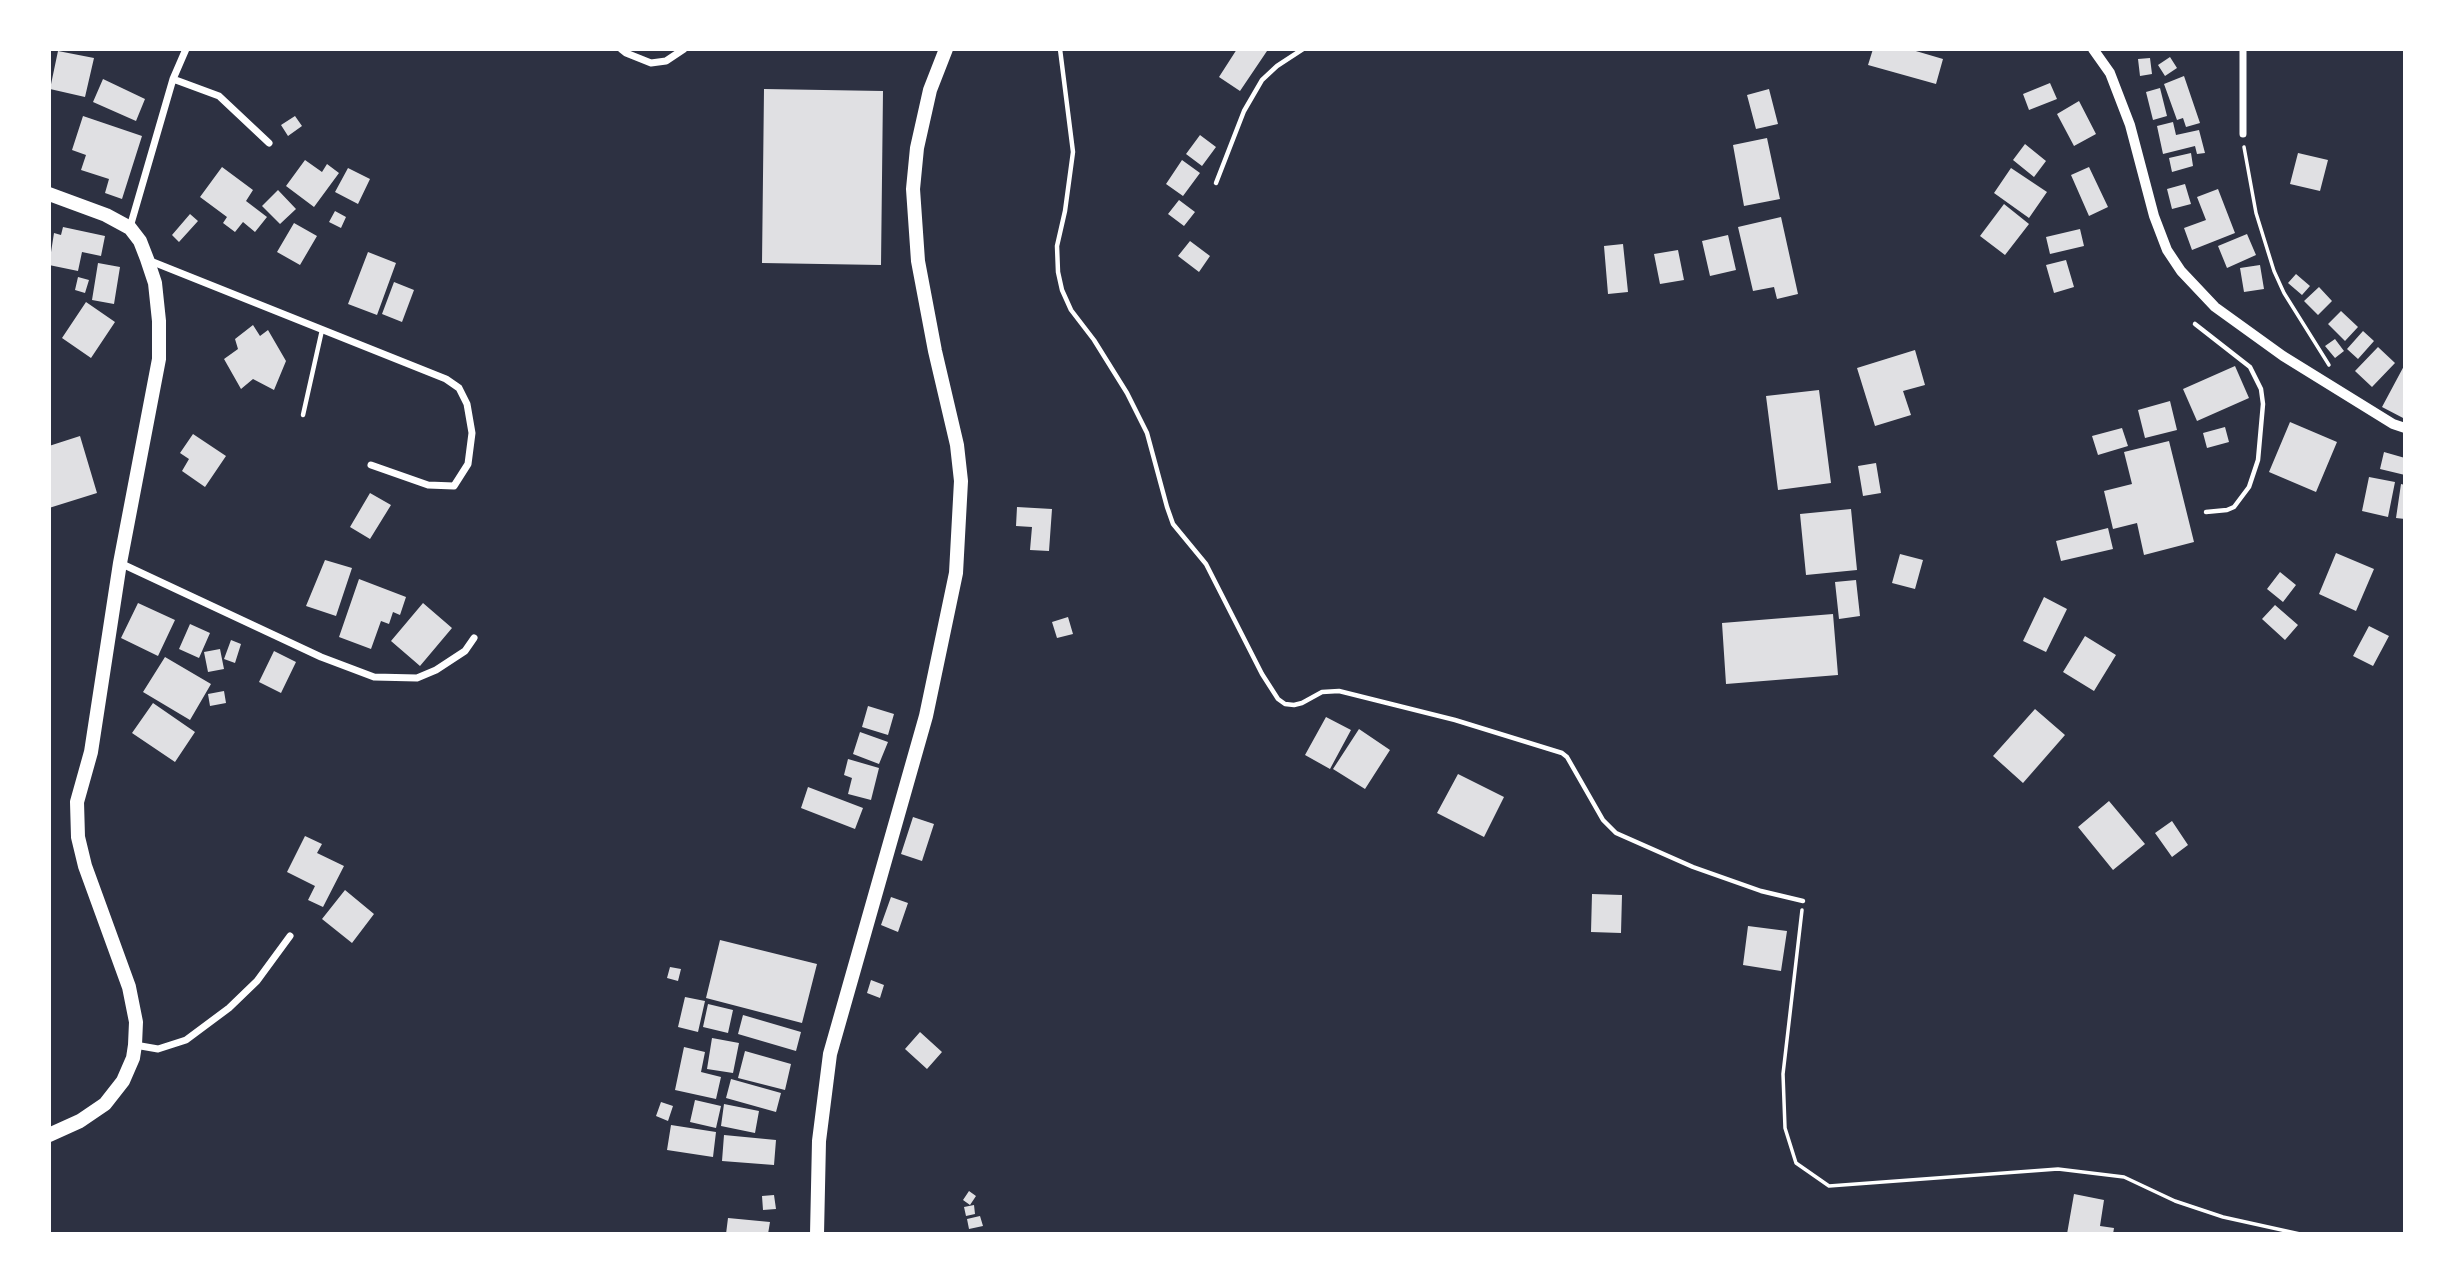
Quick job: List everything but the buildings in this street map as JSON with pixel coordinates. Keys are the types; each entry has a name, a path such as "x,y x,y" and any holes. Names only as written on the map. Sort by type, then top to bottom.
{"main road":[{"path":"817,1234 819,1141 830,1054 926,716 956,573 961,525 961,481 957,445 918,261 913,189 930,90 946,49"},
{"path":"49,194 106,215 130,228 140,241 155,283 159,359 120,563 91,752 77,802 78,837 93,891 130,987 136,1022 135,1045 133,1058 123,1081 105,1104 80,1121 49,1135"}],"street":[{"path":"130,228 173,79 186,49"},
{"path":"621,49 651,63 666,61 684,49"},
{"path":"2093,49 2110,72 2130,125 2154,216 2167,250 2180,271 2215,307 2283,356 2393,424 2405,428"},
{"path":"2243,49 2243,134"},
{"path":"173,79 219,96 269,143"},
{"path":"147,259 446,379 459,388 467,404 472,433 468,464 454,485 428,485 372,465"},
{"path":"120,563 321,657 374,677 417,678 436,670 466,651 474,638"},
{"path":"135,1045 158,1049 187,1040 229,1008 257,981 290,936"}],"lane":[{"path":"1060,49 1073,152 1057,246 1062,289 1071,310 1094,340 1147,433 1173,524 1206,564 1262,674 1278,699 1285,704 1302,704 1322,692 1339,691 1455,720 1562,753 1567,757 1603,820 1616,833 1693,867 1760,891 1803,901"},
{"path":"1216,183 1244,111 1257,88 1277,66 1303,49"},
{"path":"2196,324 2250,367 2261,389 2263,404 2258,460 2249,487 2234,507 2206,512"},
{"path":"303,415 322,330"}],"path":[{"path":"2243,134 2248,179 2274,271 2284,293 2329,366 2340,391"},
{"path":"1803,901 1784,1062 1785,1128 1796,1163 1829,1186 2058,1169 2124,1177 2175,1201 2223,1217 2300,1234"}]}
